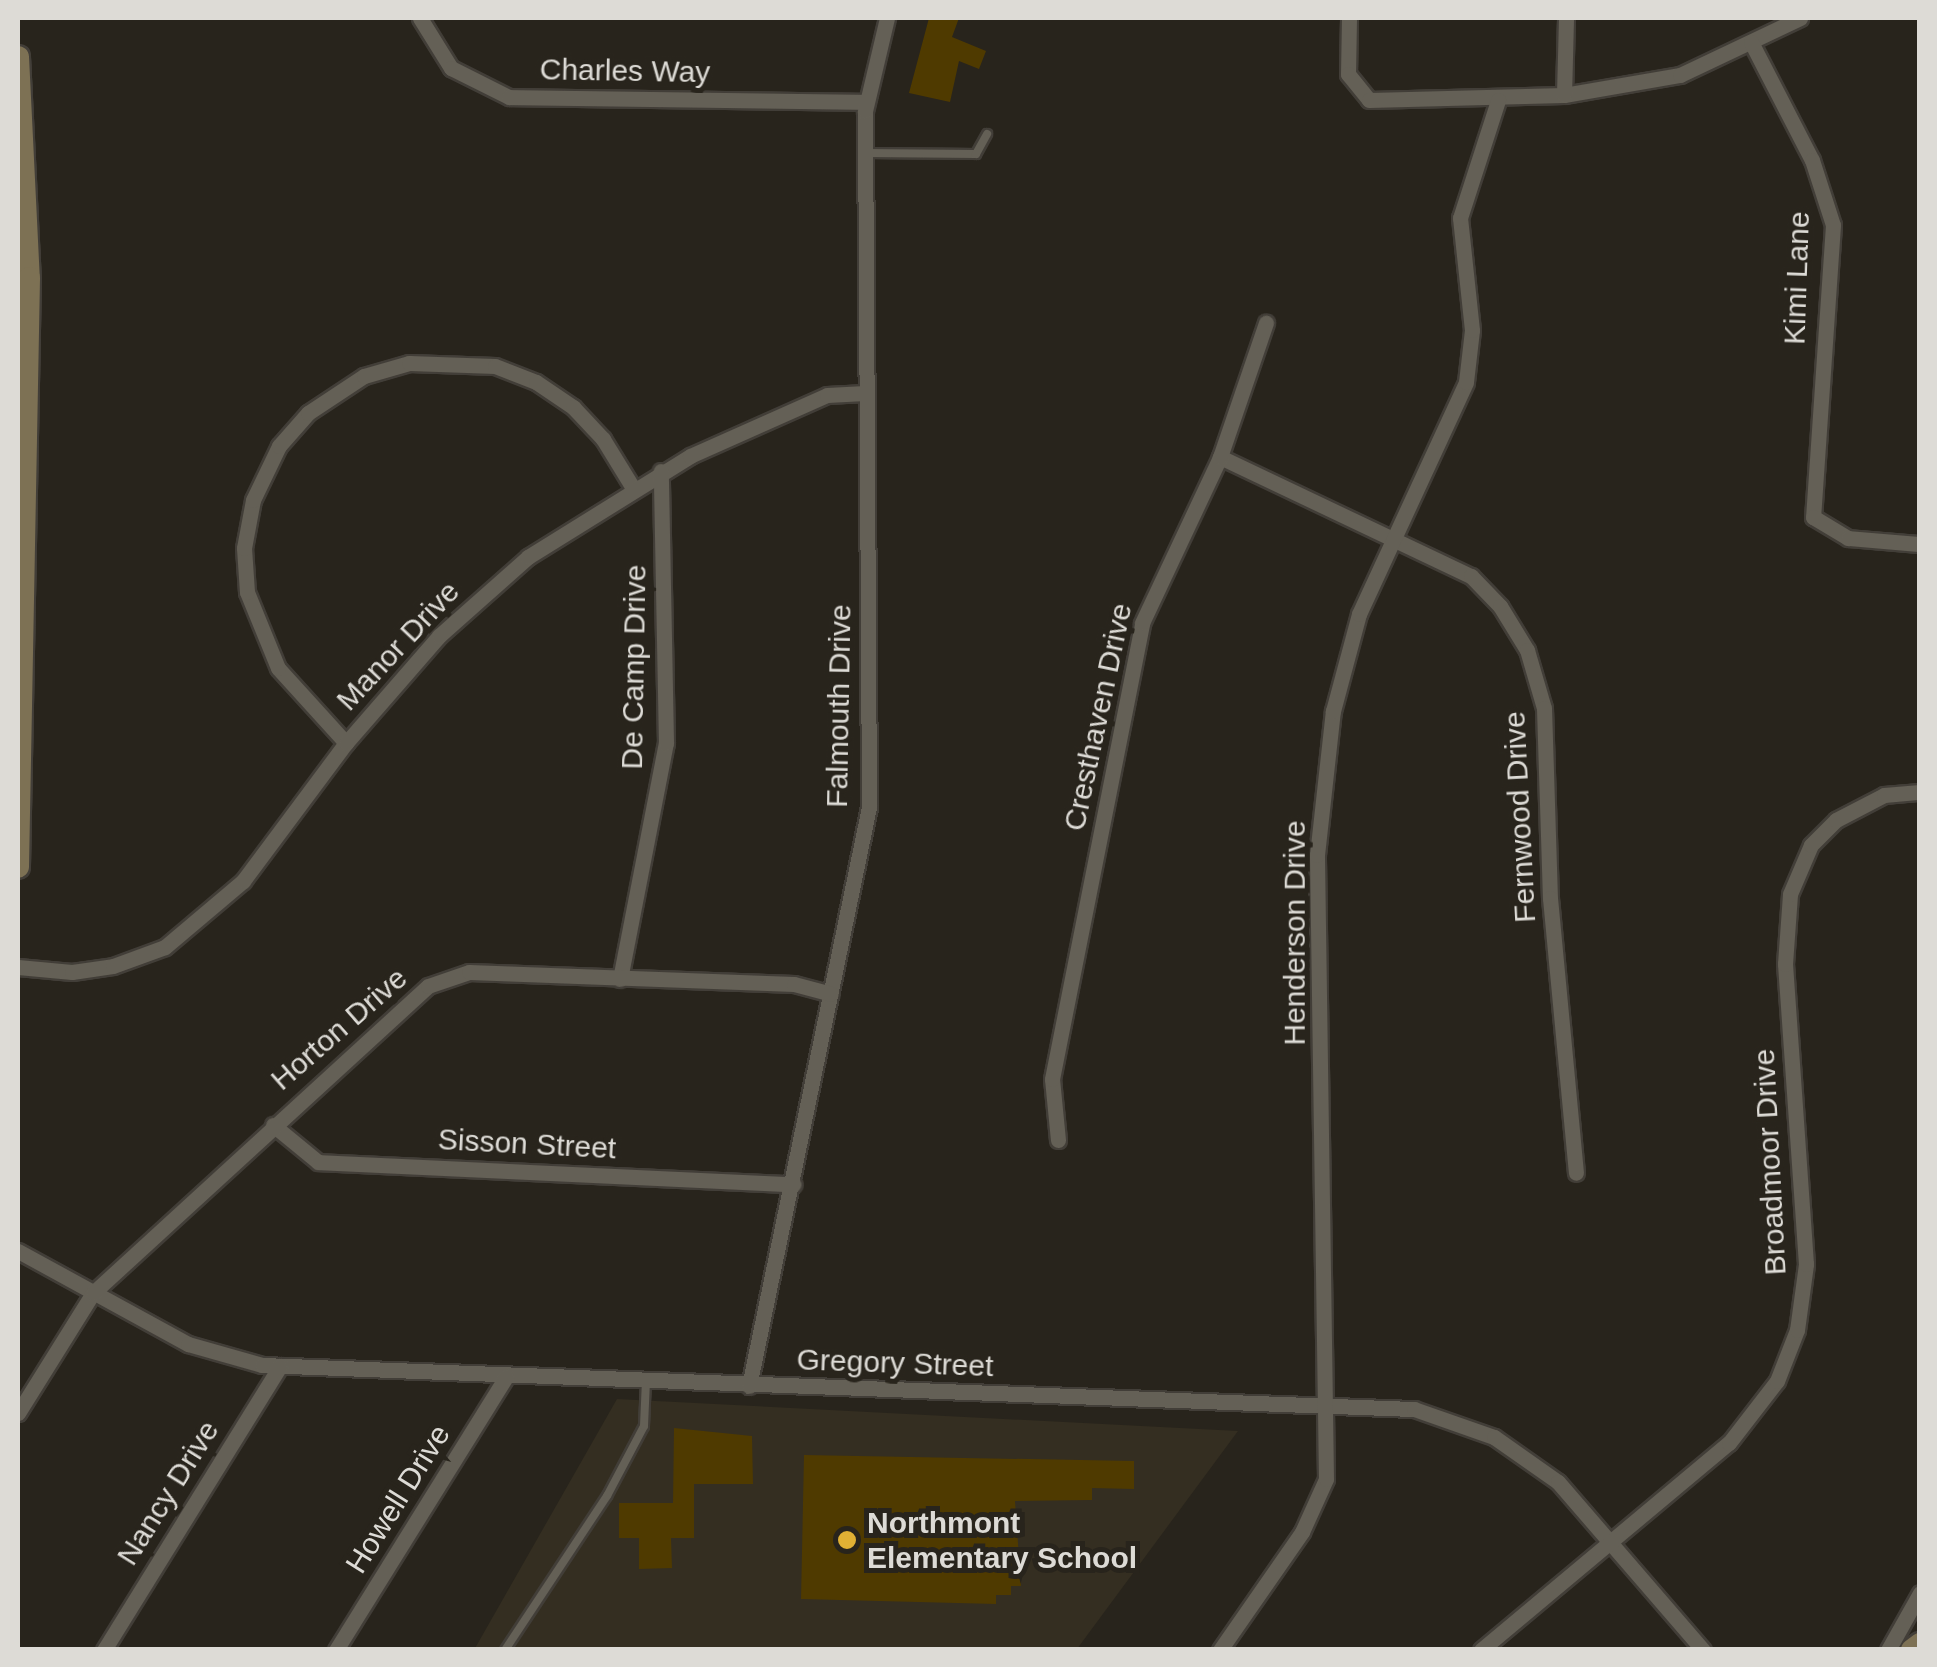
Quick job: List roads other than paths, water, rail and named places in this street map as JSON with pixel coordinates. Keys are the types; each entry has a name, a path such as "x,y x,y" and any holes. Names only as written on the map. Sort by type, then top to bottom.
{"street":[{"name":"Charles Way","path":"420,18 451,68 509,97 866,102"},
{"name":"Falmouth Drive","path":"749,1386 869,807 866,102 887,18"},
{"path":"1349,18 1348,74 1369,100 1498,100 1564,95 1680,75 1800,18"},
{"path":"1564,95 1566,18"},
{"name":"Kimi Lane","path":"1751,42 1812,160 1833,226 1810,499 1824,530 1920,544"},
{"path":"18,57 29,278 18,867"},
{"name":"Henderson Drive","path":"1220,1650 1302,1532 1326,1479 1330,1404 1317,855 1344,658 1466,382 1472,330 1460,218 1498,100"},
{"name":"Cresthaven Drive","path":"1058,1140 1052,1079 1142,623 1220,457 1266,323"},
{"path":"346,743 278,668 247,592 244,548 253,500 279,446 308,412 364,376 408,362 494,366 573,407 603,440 632,488"},
{"name":"Manor Drive","path":"18,967 72,972 165,947 254,869 346,743 474,603 528,558 661,471 827,396 865,393"},
{"name":"Fernwood Drive","path":"1220,457 1396,538 1486,590 1523,643 1539,686 1550,898 1576,1173"},
{"name":"De Camp Drive","path":"620,978 666,743 661,471"},
{"name":"Broadmoor Drive","path":"1482,1650 1607,1538 1728,1443 1777,1381 1798,1330 1806,1264 1786,964 1790,894 1802,861 1836,820 1884,795 1920,792"},
{"name":"Horton Drive","path":"18,1414 93,1293 273,1124 442,980 470,972 794,984 831,994"},
{"name":"Sisson Street","path":"273,1124 318,1162 793,1184"},
{"name":"Gregory Street","path":"18,1251 206,1352 280,1366 1414,1410 1494,1438 1558,1482 1703,1650"},
{"name":"Nancy Drive","path":"104,1650 280,1366"},
{"name":"Howell Drive","path":"336,1650 506,1377"},
{"path":"1888,1650 1920,1593"},
{"path":"1912,1650 1920,1644"}],"lane":[{"path":"866,153 976,154 987,134"},
{"path":"506,1650 607,1496 644,1426 646,1380"}],"place":[{"name":"Northmont Elementary School","path":"847,1540"}]}
